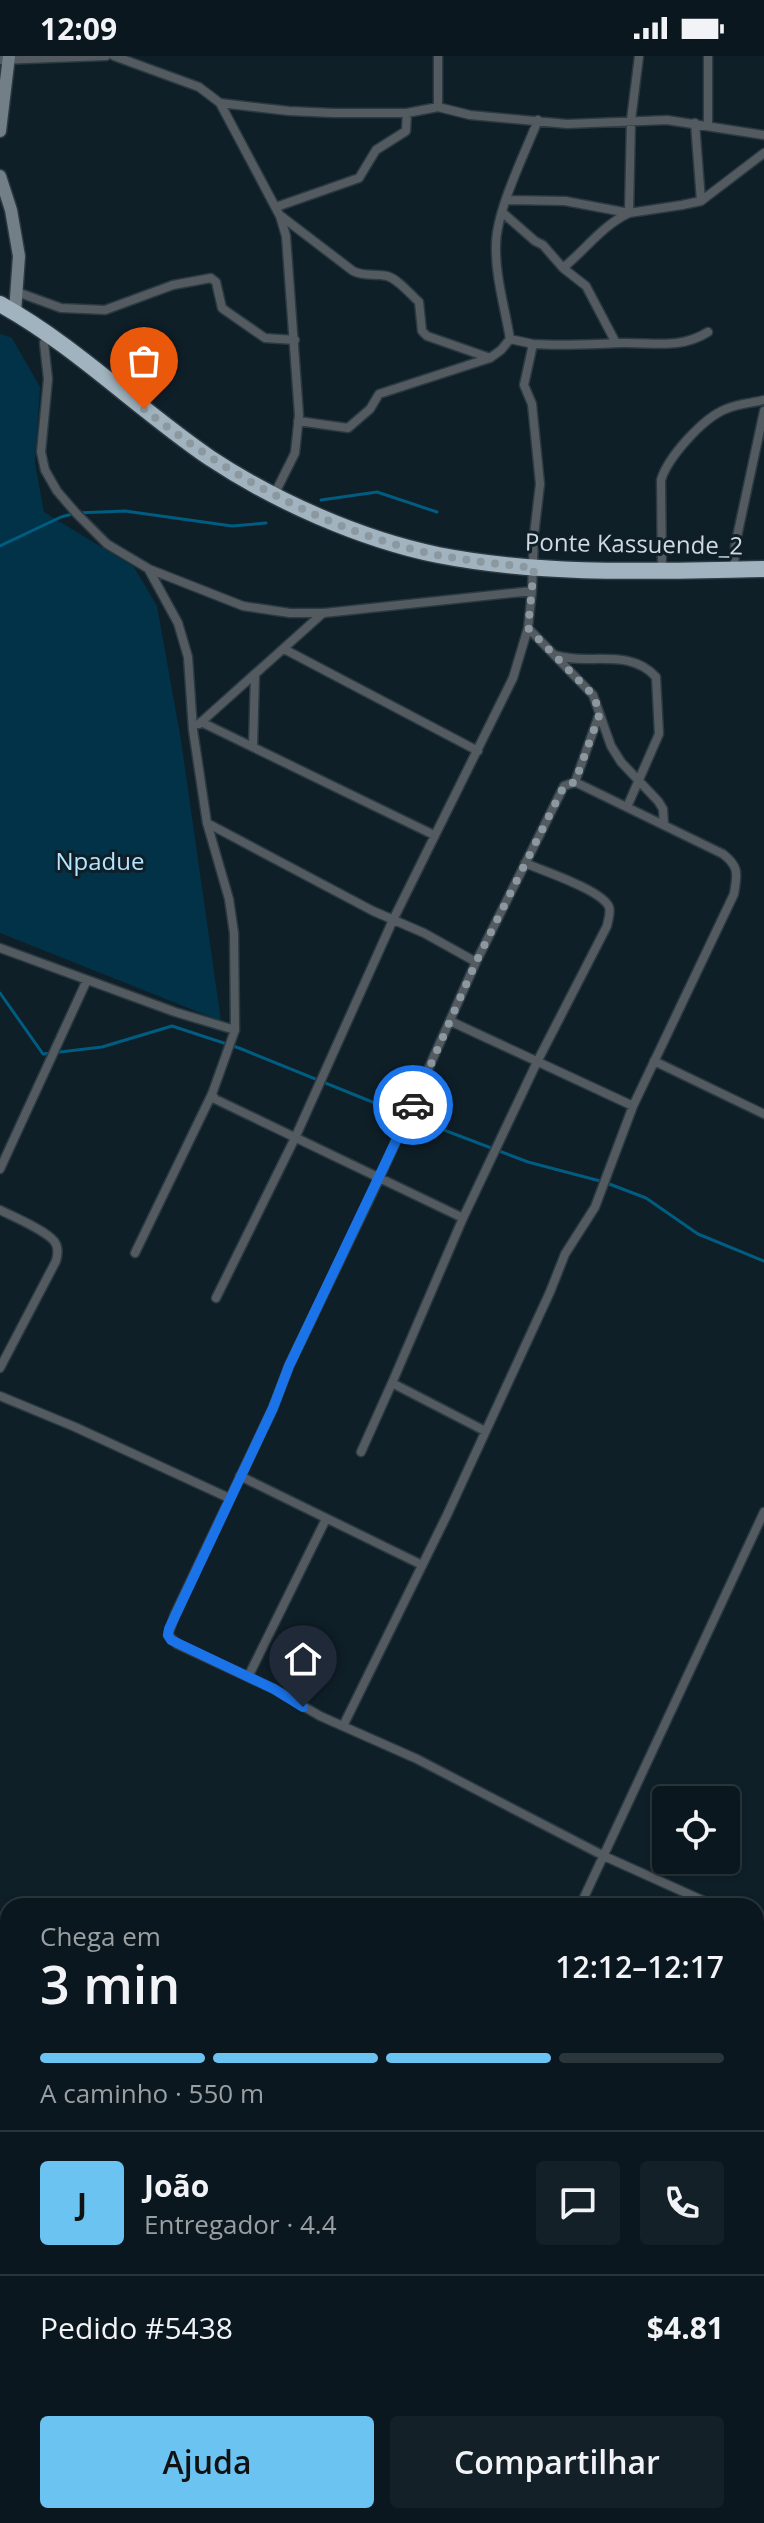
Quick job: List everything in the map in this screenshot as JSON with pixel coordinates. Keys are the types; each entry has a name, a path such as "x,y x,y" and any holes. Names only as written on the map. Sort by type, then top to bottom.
{"highway":[{"name":"Ponte Kassuende_2","path":"7,308 47,334 185,441 274,495 389,542 436,554 534,568 662,571 764,569"}],"street":[{"path":"0,131 6,59 106,56"},
{"path":"114,56 199,87 220,103 278,212 286,236 298,421 295,453 274,495"},
{"path":"438,56 438,107"},
{"path":"629,213 631,120 639,56"},
{"path":"708,56 708,125"},
{"path":"220,103 289,111 407,113 438,107 470,115 567,124 631,120 695,123 764,135"},
{"path":"278,212 359,178 376,150 406,131 407,113"},
{"path":"298,421 348,428 370,409 379,394 490,358 510,339 496,248 507,200 538,120"},
{"path":"695,123 701,201"},
{"path":"507,200 565,201 629,213 701,201 764,153"},
{"path":"0,176 11,210 19,256 17,292 7,308"},
{"path":"278,212 353,271 393,279 421,304 422,331 427,336 490,358"},
{"path":"503,213 543,245 592,294 616,343"},
{"path":"563,268 587,249 604,228 629,213"},
{"path":"17,292 61,308 105,310 173,285 211,278 216,282 222,308 226,311 265,338 295,340"},
{"path":"510,339 567,346 616,343 667,345 696,340 708,332"},
{"path":"47,334 44,343 48,379 41,452 45,470 57,491 107,544 149,569 243,606 290,613 324,613 532,591"},
{"path":"216,1298 295,1138 393,920 513,678 528,628 540,484 532,404 524,385 533,344"},
{"path":"662,571 661,480 664,470 713,415 729,407 764,400"},
{"path":"734,569 735,546 764,411"},
{"path":"135,1253 212,1094 235,1030 234,933 229,899 207,823 184,640 149,569"},
{"path":"193,730 324,613"},
{"path":"528,628 593,695 611,746 621,762 663,809 664,825"},
{"path":"284,649 478,751"},
{"path":"555,655 618,659 636,663 656,677 659,734 627,807"},
{"path":"253,747 255,675"},
{"path":"575,782 600,713"},
{"path":"201,722 434,835"},
{"path":"344,1724 538,1318 561,1261 595,1207 633,1106 734,894 737,875 733,862 723,854 575,782 564,786 476,962 168,1635 177,1644 248,1677 320,1716 344,1724 604,1856 697,1898"},
{"path":"207,823 476,962"},
{"path":"361,1452 463,1218 537,1062 607,926 610,908 603,899 525,863"},
{"path":"0,948 235,1030"},
{"path":"0,1169 4,1150 87,980"},
{"path":"450,1021 633,1106"},
{"path":"654,1061 764,1114"},
{"path":"212,1094 215,1099 463,1218"},
{"path":"0,1210 48,1236 56,1242 58,1250 56,1261 0,1368"},
{"path":"392,1383 485,1431"},
{"path":"0,1396 229,1498"},
{"path":"240,1476 422,1565"},
{"path":"584,1898 764,1512"},
{"path":"248,1677 326,1519"}],"green space":[{"name":"Npadue","path":"0,334 12,338 40,387 35,463 44,512 134,567 157,606 181,740 221,1021 0,933"}],"waterway":[{"path":"321,500 377,492 437,512"},
{"path":"0,546 76,513 125,511 232,526 266,523"},
{"path":"0,993 43,1054 102,1047 172,1026 239,1048 528,1162 604,1182 646,1198 698,1234 764,1261"}],"way so far":[{"path":"144,409 212,459 254,485 305,510 389,542 436,554 534,568 528,628 596,701 600,713 575,782 564,786 476,962 413,1105"}],"route":[{"path":"303,1707 274,1689 171,1640 169,1629 413,1105"}]}
